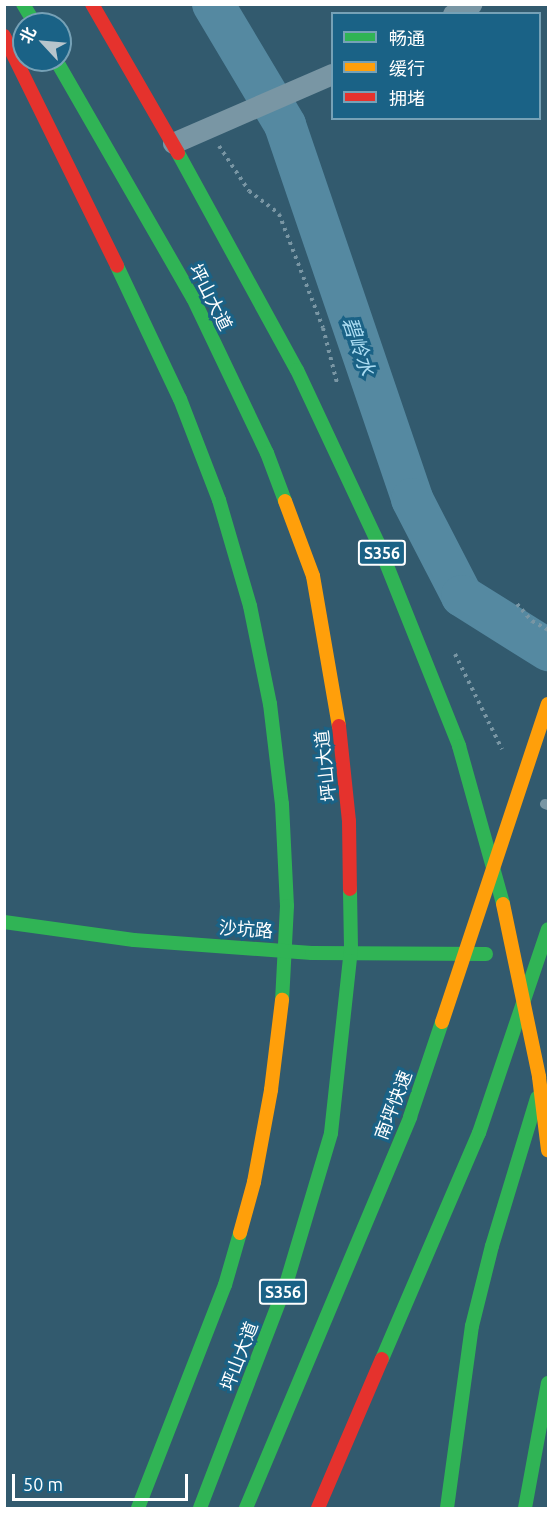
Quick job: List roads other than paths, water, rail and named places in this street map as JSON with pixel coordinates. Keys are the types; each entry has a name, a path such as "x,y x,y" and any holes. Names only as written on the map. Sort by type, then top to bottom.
{"main road":[{"name":"S356","path":"92,4 174,143 297,370 378,543 459,746 508,921 543,1104 549,1150"},
{"path":"4,36 148,328 180,399 219,500 250,606 270,704 282,804 287,906 285,951 271,1090 254,1182 225,1285 188,1384 136,1509"},
{"name":"坪山大道","path":"63,72 193,298 267,453 313,576 336,699 349,820 351,948 331,1133 287,1281 200,1509"},
{"name":"南坪快速","path":"246,1509 419,1089 549,704"},
{"name":"沙坑路","path":"4,922 134,940 285,951 486,954"},
{"path":"318,1509 487,1111 549,929"},
{"path":"447,1509 458,1414 472,1326 492,1246 549,1059"},
{"path":"543,1104 549,1118"},
{"path":"525,1509 549,1383"}],"street":[{"path":"457,12 471,4"},
{"path":"174,143 331,75"}],"waterway":[{"name":"碧岭水","path":"213,4 285,125 412,499 462,596 548,650"}]}
